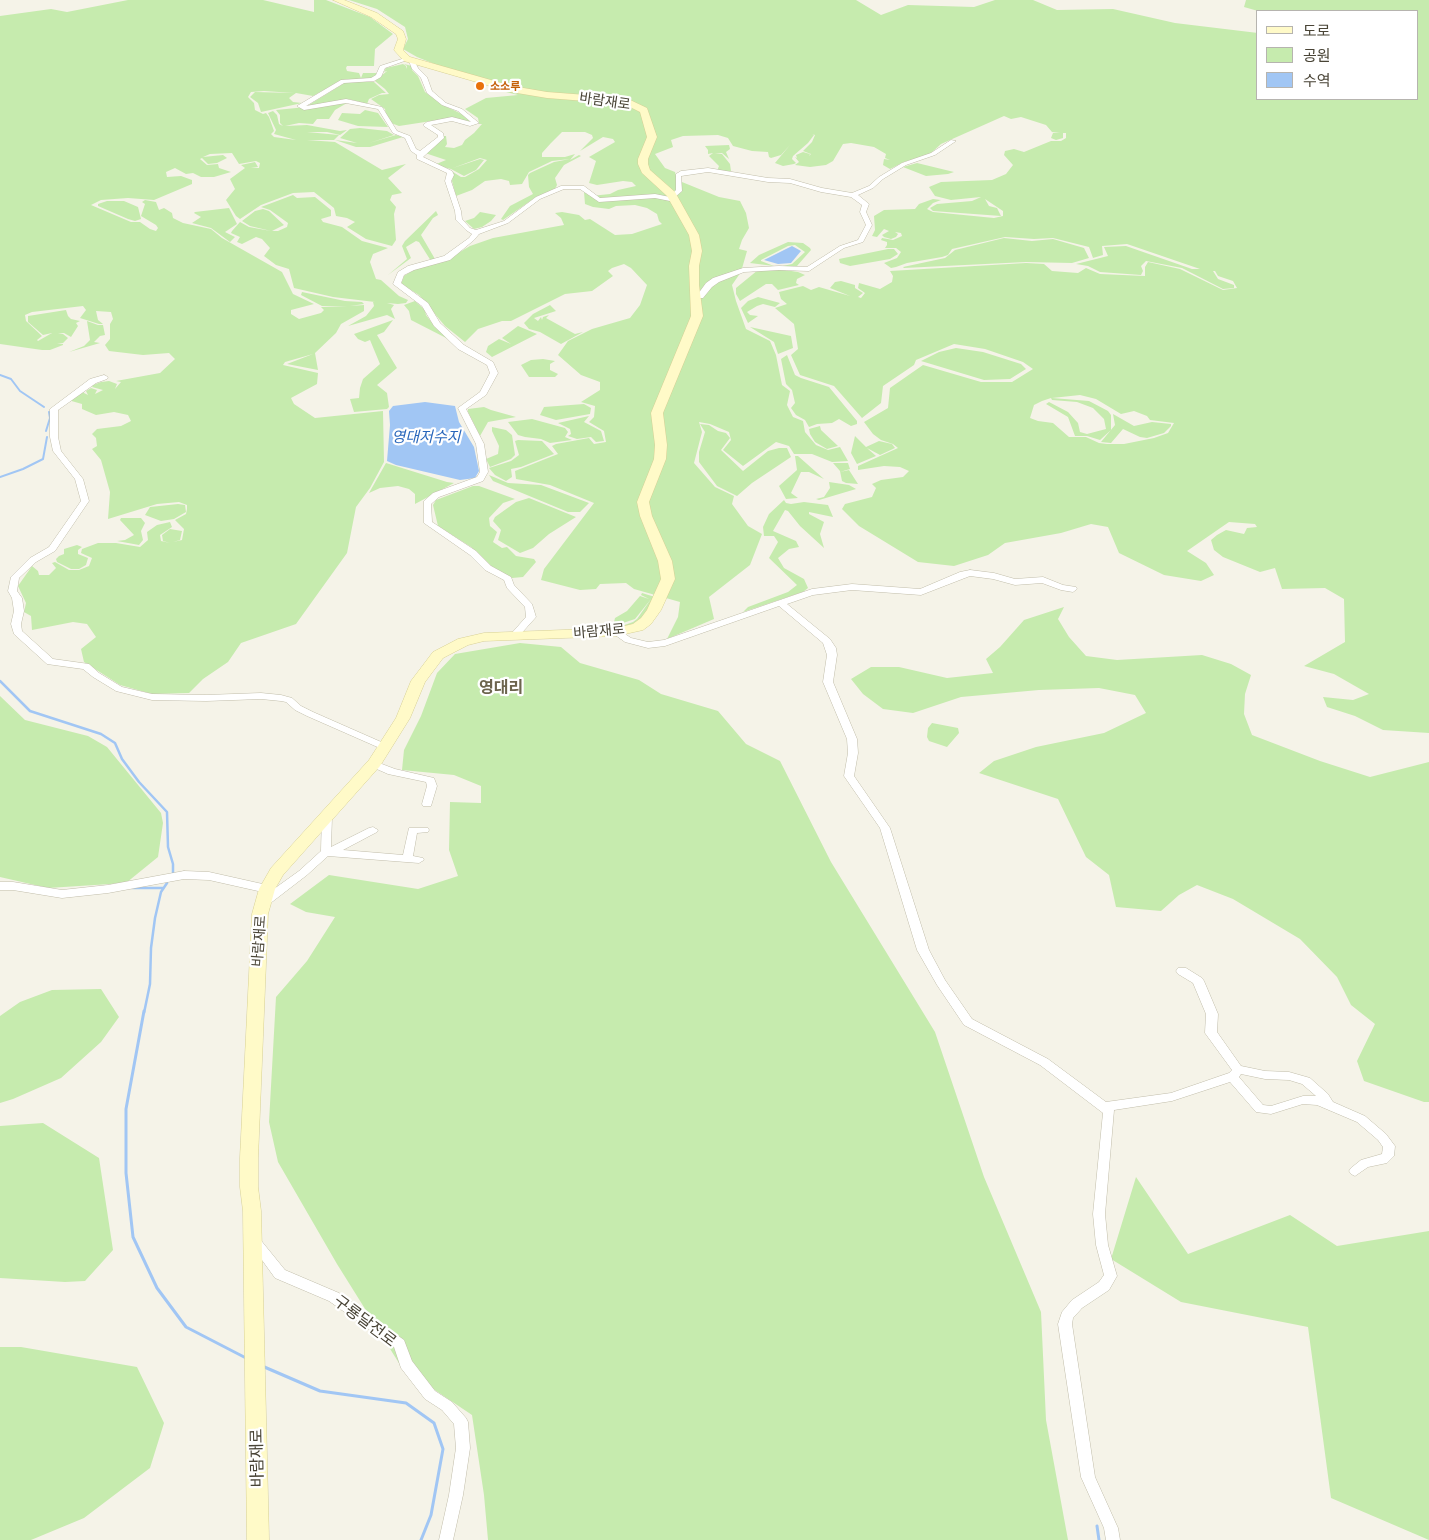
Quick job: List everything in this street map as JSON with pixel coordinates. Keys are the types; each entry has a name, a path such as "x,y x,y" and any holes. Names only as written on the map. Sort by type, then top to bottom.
{"street":[{"path":"337,0 360,8 400,33 402,39 398,50 424,77 429,92 444,104 460,110 476,122 470,124 452,119 429,122 426,125 441,134 441,138 421,154"},
{"path":"409,60 382,67 378,76 372,80 343,81 336,87 300,106 304,108 346,101 380,108 395,132 408,137 413,150 421,154"},
{"name":"바람재로","path":"258,1540 249,1158 260,914 268,889 276,872 374,764 403,718 418,681 438,655 463,642 484,637 516,634 616,632 638,627 654,610 668,579 665,560 646,516 643,502 660,460 657,412 697,316 694,266 697,251 694,235 674,198 646,171 643,164 643,159 652,136 644,110 639,106 618,100 548,95 511,89 409,60"},
{"path":"853,195 871,187 881,178 904,164 933,154 953,141"},
{"path":"421,154 420,158 423,161 450,172 451,175 448,181 459,220 468,230 476,233"},
{"path":"516,634 531,617 529,606 510,586 508,579 488,568 473,553 428,523 427,504 436,495 480,479 484,472 480,444 462,408 483,392 494,373 490,364 461,347 437,324 425,305 397,284 401,274 411,268 448,258 472,239 476,233 506,222 538,198 563,187 582,187 599,200 655,196 674,198 679,191 678,175 685,172 708,170 768,180 790,181 821,190 853,195 866,204 864,212 869,225 861,241 842,248 809,269 743,270 716,280 700,296 696,296"},
{"path":"104,377 93,381 54,409 54,437 57,451 79,479 85,502 52,549 33,560 16,578 12,591 17,598 19,611 16,624 17,632 50,662 86,666 119,690 152,698 261,696 281,698 289,700 306,712 385,747"},
{"path":"616,632 628,640 648,645 665,643 812,592 852,587 921,592 963,574 970,573 994,576 1015,582 1043,580 1061,587 1073,589"},
{"path":"781,603 827,641 831,648 832,655 828,682 852,739 853,753 848,776 886,828 923,950 941,982 968,1022 1044,1062 1109,1111 1099,1214 1102,1245 1111,1276 1104,1286 1077,1304 1067,1316 1064,1324 1088,1477 1111,1528 1113,1540"},
{"path":"374,764 392,772 430,780 432,786 428,804"},
{"path":"327,816 328,852"},
{"path":"263,903 328,852 373,830"},
{"path":"407,859 412,830 424,830"},
{"path":"328,852 419,860"},
{"path":"0,886 13,886 62,894 108,889 184,875 208,876 268,889"},
{"path":"1182,972 1198,981 1212,1014 1211,1033 1235,1073 1241,1089 1260,1109 1271,1110 1303,1100 1318,1101 1361,1119 1382,1137 1389,1146 1388,1156 1384,1160 1365,1163 1355,1171"},
{"path":"1103,1107 1172,1097 1247,1070 1265,1075 1289,1076 1306,1081 1324,1097 1329,1106"},
{"name":"구룡달전로","path":"252,1239 280,1274 334,1297 399,1344 406,1364 430,1394 447,1406 461,1422 463,1448 456,1495 446,1540"}],"green space":[{"path":"128,0 263,0 314,12 314,0 326,0 370,17 393,34 375,49 374,66 347,66 346,68 347,71 359,73 361,78 363,73 377,73 374,78 342,80 313,96 296,93 289,98 293,102 302,103 261,112 258,103 250,97 255,92 294,93 264,91 251,92 248,97 254,103 255,110 263,114 266,113 269,117 274,131 271,134 274,137 296,140 274,134 276,130 268,113 273,111 277,115 279,124 283,126 280,123 280,115 276,110 347,103 335,110 329,119 317,119 313,124 299,123 285,126 307,125 340,131 347,130 340,135 327,132 307,132 339,135 334,140 307,140 335,142 382,170 406,164 388,178 402,193 392,195 390,200 396,207 394,214 396,240 392,246 366,239 347,227 355,222 336,216 334,208 314,192 293,193 261,205 240,219 226,200 235,189 230,179 245,168 241,165 255,162 258,167 251,168 259,168 260,163 256,161 239,164 232,153 210,154 203,157 223,155 227,158 217,163 208,164 202,158 200,159 207,165 218,164 219,168 231,172 214,177 201,177 193,173 186,174 175,168 166,172 167,177 181,176 192,180 192,184 154,200 128,198 101,200 91,205 131,222 140,222 156,231 158,228 156,225 141,216 145,204 142,202 145,200 156,202 159,210 164,208 172,213 173,218 183,223 211,229 222,238 282,272 293,294 314,304 291,310 291,314 299,319 321,313 324,310 321,307 347,307 322,306 301,295 302,292 345,301 362,302 364,304 350,306 364,305 364,311 341,324 336,333 315,353 318,370 287,364 313,354 285,362 283,365 318,373 317,384 291,398 294,404 315,418 383,411 384,462 370,488 356,507 347,553 296,624 241,643 228,662 203,679 189,693 152,694 120,685 84,662 81,649 96,637 87,624 73,622 32,630 31,616 24,612 26,603 18,586 32,566 38,571 39,575 49,575 56,568 52,563 55,562 69,570 79,570 89,566 92,558 81,553 82,549 98,543 116,543 140,547 148,540 147,532 157,525 170,522 172,527 160,535 161,541 170,543 163,541 162,535 170,529 182,531 180,540 173,542 182,540 184,529 175,520 186,514 187,505 179,502 157,504 108,519 110,492 101,460 92,449 97,446 96,438 92,434 97,429 121,426 131,421 128,415 114,412 96,415 82,409 82,404 68,400 84,392 88,395 86,391 91,388 97,390 95,394 103,390 92,387 101,382 109,381 117,384 115,389 121,382 116,381 160,373 175,359 169,353 143,355 109,351 105,345 110,339 110,324 113,319 111,312 96,311 98,320 103,324 99,324 80,318 86,310 83,306 32,312 25,315 26,321 42,336 38,341 52,333 43,335 28,322 28,316 66,310 71,319 80,321 76,323 78,326 71,337 64,333 58,333 68,338 63,343 57,344 63,345 50,350 42,350 0,344 0,16 51,9 67,12"},
{"path":"349,0 856,0 881,15 908,5 974,7 995,0 1033,0 1057,10 1113,9 1175,23 1256,33 1256,100 1419,100 1419,10 1256,10 1244,7 1246,0 1429,0 1429,733 1383,730 1355,716 1327,707 1323,697 1353,700 1369,694 1334,674 1304,666 1345,642 1344,599 1325,588 1282,589 1275,568 1260,572 1223,557 1214,550 1211,540 1217,535 1226,530 1244,534 1247,528 1257,527 1255,524 1229,522 1187,551 1206,563 1214,575 1201,581 1164,575 1119,553 1108,527 1091,524 1061,533 1005,543 988,555 954,566 918,562 859,526 842,509 845,504 872,497 876,488 872,484 881,480 903,477 909,471 900,467 884,466 858,470 858,466 898,448 873,434 864,422 888,408 890,388 923,365 981,382 1012,382 1033,369 1023,362 985,349 954,344 916,360 914,365 883,386 881,403 862,418 834,386 800,375 791,355 798,349 794,324 775,308 787,304 781,299 779,292 803,286 811,290 819,287 850,296 830,288 835,282 841,281 855,285 855,288 863,293 858,297 861,298 865,293 858,288 859,283 880,289 892,282 893,276 890,271 1026,263 1044,264 1052,271 1078,273 1086,268 1100,274 1145,276 1145,267 1148,262 1180,269 1223,290 1237,288 1233,281 1218,276 1215,271 1213,271 1218,279 1234,285 1234,288 1223,289 1182,268 1146,261 1141,266 1143,271 1141,275 1100,272 1088,266 1076,264 1108,256 1104,247 1126,246 1192,269 1200,269 1127,244 1102,246 1103,255 1093,258 1089,247 1053,238 1005,237 952,249 948,255 942,257 907,263 896,267 891,268 884,263 897,258 901,252 896,248 885,248 887,242 881,240 882,238 893,240 902,236 901,233 895,232 898,234 896,237 891,239 884,237 882,235 889,231 884,229 877,237 872,236 875,230 874,216 884,210 915,209 919,204 933,199 941,200 933,203 927,209 933,212 994,218 1003,216 1003,211 985,199 989,206 997,208 1001,216 933,211 930,208 937,204 972,201 981,197 951,200 935,196 929,187 941,182 992,180 1006,174 1013,165 1004,155 1005,151 1014,149 1024,152 1051,141 1061,141 1066,138 1066,133 1063,133 1063,138 1056,140 1051,138 1053,133 1060,133 1052,132 1046,125 1021,117 1011,119 1004,116 941,144 930,154 904,162 890,169 883,165 884,159 890,160 885,158 886,154 874,147 851,143 843,144 833,161 826,165 810,167 795,165 799,162 795,157 797,158 796,155 803,152 810,154 809,156 811,154 803,151 812,142 815,135 812,134 814,135 808,143 793,156 792,159 796,163 783,166 775,163 790,145 781,155 771,158 768,152 752,151 733,146 728,138 718,135 683,136 671,140 673,147 655,154 665,168 675,172 677,180 719,197 740,201 746,213 749,228 739,249 747,251 741,272 732,285 746,329 770,341 776,355 782,385 790,391 787,405 793,417 803,421 805,432 816,445 828,450 840,447 848,461 832,462 812,454 794,454 789,446 776,442 743,466 723,450 731,440 729,432 710,424 699,422 702,432 694,463 715,487 734,496 732,504 748,526 762,534 750,565 709,597 714,619 667,639 678,617 680,602 634,589 626,583 600,584 596,589 580,590 541,580 544,569 594,503 550,485 516,479 515,471 558,454 552,446 556,444 589,438 594,444 606,442 604,431 589,422 594,417 595,406 581,402 600,390 600,382 581,375 558,355 568,341 592,329 630,318 640,305 647,285 631,268 624,264 608,271 613,276 592,291 565,294 511,321 502,321 478,329 465,342 445,326 419,295 401,284 404,276 413,270 448,259 470,246 493,238 564,225 561,218 555,213 562,212 579,215 585,220 590,219 615,235 632,234 662,224 657,214 647,208 635,205 616,206 609,209 585,204 584,192 591,196 610,194 636,186 632,182 623,181 597,185 589,183 596,161 589,157 615,142 613,139 603,137 580,151 593,138 592,135 585,132 562,132 551,143 542,153 542,157 565,157 575,154 570,160 579,155 581,156 564,165 555,178 557,185 555,189 536,197 503,220 501,219 510,206 533,194 529,187 528,175 530,173 554,162 570,159 552,161 529,172 522,184 510,185 509,181 501,179 485,181 472,190 456,196 452,181 453,172 461,177 465,177 479,169 487,160 480,158 453,168 480,159 484,160 476,170 464,176 451,169 434,165 446,160 425,153 443,136 446,136 447,144 445,147 454,148 462,145 474,133 482,124 479,124 478,118 465,109 486,98 518,95 498,90 503,85 447,69 403,49 408,39 405,27 377,9","holes":["1080,395 1096,399 1121,414 1134,411 1147,416 1150,420 1174,423 1168,433 1154,438 1124,444 1107,444 1099,443 1086,437 1069,437 1053,423 1030,418 1034,405 1042,401 1051,398 1052,400 1077,402 1093,408 1104,419 1106,429 1087,434 1080,432 1078,423 1068,412 1049,402 1046,404 1068,417 1075,436 1087,436 1100,440 1111,430 1111,415 1108,411 1089,401 1052,398"]},
{"path":"403,64 406,66 406,69 407,66 404,64 412,66 412,70 418,76 425,92 443,105 470,118 472,123 451,118 399,126 391,123 386,117 385,109 371,99 379,95 389,94 375,81 387,71 384,72 386,68"},
{"path":"346,82 374,82 386,93 369,99 367,104 348,99 307,106"},
{"path":"365,110 378,113 388,127 358,126 338,120 342,113 360,114"},
{"path":"360,128 387,131 394,135 369,143 396,135 403,137 370,147 356,147 335,140 357,143 340,138 350,129"},
{"path":"729,145 730,149 726,152 729,159 722,153 715,153 722,154 730,164 731,171 717,171 719,166 709,156 713,153 708,154 705,146"},
{"path":"917,163 954,172 926,176 903,167"},
{"path":"293,195 297,198 315,197 331,210 331,216 321,219 323,222 342,227 362,241 388,248 373,254 370,262 376,279 381,280 399,296 408,300 406,303 387,303 394,305 391,309 395,319 387,315 348,326 366,316 374,306 373,302 375,302 333,297 294,288 289,269 276,265 264,256 270,248 262,239 256,237 242,244 237,242 240,237 231,233 240,222 249,227 271,231 250,226 242,221 255,211 263,209 269,211 284,225 272,231 278,231 287,227 288,223 270,210 261,207"},
{"path":"107,201 124,201 138,207 141,219 135,221 128,219 98,206 98,204"},
{"path":"229,208 237,224 225,232 235,237 230,242 211,228 192,223 201,217 195,212"},
{"path":"436,211 438,215 433,218 421,235 435,259 431,261 419,242 416,241 406,247 411,258 388,275 407,259 402,246 405,241"},
{"path":"480,212 496,215 482,227 474,229 465,221 474,218"},
{"path":"1004,238 1032,241 1053,239 1084,248 1089,258 1072,263 1026,262 903,267 945,258 955,250"},
{"path":"788,242 803,243 811,250 797,266 778,267 792,264 805,252 795,245 788,246 761,260 774,266 750,263 759,255"},
{"path":"894,249 898,254 890,259 850,266 840,263 839,259"},
{"path":"778,269 805,275 797,279 796,283 799,285 778,290 772,284 766,284 740,301 736,294 736,288 758,270"},
{"path":"758,297 780,303 775,307 763,304 747,312 750,315 758,316 748,323 741,308 748,301"},
{"path":"415,301 425,310 426,315 433,324 450,340 411,320 409,311 404,305"},
{"path":"550,305 556,311 534,318 538,321 541,317 542,320 543,317 549,315 546,318 575,334 583,332 561,344 540,332 529,329 524,323 533,314"},
{"path":"393,320 384,332 377,335 397,368 377,385 387,393 389,407 387,409 354,412 350,399 359,398 363,379 380,364 370,340 365,342 358,339 354,334"},
{"path":"87,321 103,325 105,335 100,336 94,342 100,343 69,352 84,346 90,340"},
{"path":"518,326 537,334 492,357 486,352 488,346 499,339 511,344 502,338"},
{"path":"750,327 791,336 793,348 778,354 774,342"},
{"path":"956,348 983,352 1021,364 1026,369 1010,379 984,380 921,361 939,352"},
{"path":"787,355 795,375 829,387 857,421 857,424 851,426 839,419 832,423 817,424 809,427 805,420 796,415 791,408 795,403 792,390 786,384 781,359"},
{"path":"531,360 555,361 550,364 550,370 558,374 555,377 529,377 521,365"},
{"path":"584,404 591,408 590,414 556,420 540,415 544,407"},
{"path":"484,407 516,417 488,422 480,436 468,409"},
{"path":"1113,414 1134,426 1152,422 1171,424 1171,426 1164,433 1147,438 1140,437 1123,429 1111,443 1101,442 1115,425"},
{"path":"589,416 584,422 601,431 604,441 596,442 591,437 577,439 568,436 571,434 570,429 558,423"},
{"path":"532,419 565,428 568,432 565,437 572,440 550,443 541,439 525,437 518,435 508,422"},
{"path":"700,424 709,425 718,431 726,433 730,438 721,450 743,471 768,451 787,448 791,457 752,483 737,496 717,486 699,462 699,452 705,432"},
{"path":"820,426 821,430 838,446 827,449 815,442 809,429"},
{"path":"492,427 506,430 512,435 515,455 511,459 490,467 486,459 498,454 499,446"},
{"path":"855,436 866,447 879,441 892,444 895,448 880,455 867,448 876,456 857,464 851,453"},
{"path":"515,441 542,441 554,454 511,469 512,477 506,481 495,475 489,468 511,461 519,455"},
{"path":"795,456 798,456 824,479 809,472 801,472 791,493 798,498 786,499 779,486 797,470"},
{"path":"386,463 454,483 415,504 415,494 409,489 398,486 380,488 369,493"},
{"path":"833,463 848,463 850,469 840,472"},
{"path":"849,470 858,484 842,481 840,472"},
{"path":"489,475 508,483 541,485 589,503 580,512 568,512 493,481"},
{"path":"829,482 849,485 856,489 819,500 816,499 824,497 830,488"},
{"path":"473,486 479,486 515,499 503,503 489,518 490,526 497,532 493,542 502,548 507,547 516,556 534,559 536,562 523,577 512,578 491,566 471,547 438,526 433,505 436,500"},
{"path":"529,498 576,517 549,534 533,548 520,553 498,540 501,530 493,521 495,517 516,502"},
{"path":"784,500 786,503 791,504 804,502 828,505 833,517 809,512 809,514 824,522 820,534 824,548 785,510 773,531 796,541 799,547 789,549 778,558 784,568 804,579 808,588 803,592 743,612 748,607 788,592 797,585 769,558 778,542 774,536 764,536 763,527 769,514"},
{"path":"185,505 186,512 174,519 161,521 145,515 150,507"},
{"path":"121,518 141,518 145,523 141,531 143,540 139,545 117,541 125,540 134,535 120,520"},
{"path":"77,545 82,547 78,550 78,554 88,558 86,565 79,569 71,569 57,562 56,559 64,554 64,549"},
{"path":"642,593 655,597 643,618 629,626 613,629 637,619 651,599 635,619 617,625 614,622 615,618 627,611 640,596 649,599 641,595"},
{"path":"1064,607 1058,619 1069,637 1086,656 1117,660 1202,655 1231,664 1251,675 1245,694 1244,714 1252,735 1320,761 1370,777 1429,762 1429,1102 1424,1102 1364,1081 1357,1061 1375,1024 1351,1005 1337,977 1300,939 1233,899 1197,885 1179,895 1161,911 1116,907 1109,875 1086,857 1058,799 979,773 994,761 1036,747 1104,733 1146,713 1135,695 1099,688 1039,690 961,697 913,713 883,709 863,694 851,679 871,667 899,667 947,678 993,673 986,659 1000,647 1024,620"},
{"path":"520,643 561,647 580,663 639,680 661,694 718,711 746,744 780,761 831,862 935,1032 984,1177 1041,1312 1046,1420 1068,1540 488,1540 484,1495 472,1415 402,1368 337,1264 278,1162 269,1122 276,997 307,961 335,917 306,912 290,904 329,875 418,889 458,876 449,850 450,802 481,803 481,786 454,775 402,770 404,750 421,716 437,673 455,654"},
{"path":"0,696 25,720 88,736 107,747 161,813 163,823 158,857 126,883 48,888 0,877"},
{"path":"932,723 958,728 959,733 947,747 929,741 927,737 928,728"},
{"path":"101,989 119,1017 101,1042 61,1078 0,1103 0,1016 20,1002 52,990"},
{"path":"43,1123 99,1158 113,1250 85,1281 65,1282 0,1278 0,1126"},
{"path":"1136,1177 1188,1254 1290,1215 1337,1246 1429,1231 1429,1540 1331,1498 1308,1327 1181,1302 1111,1259"},
{"path":"0,1347 21,1347 137,1367 164,1423 150,1468 84,1518 31,1540 0,1540"}],"water":[{"path":"792,246 801,251 791,263 778,264 764,260"},
{"name":"영대저수지","path":"425,402 455,406 459,422 474,447 479,471 475,478 460,480 396,465 387,461 390,425 389,411 393,406"}],"waterway":[{"path":"0,375 11,379 20,391 44,407"},
{"path":"46,431 50,418 49,412"},
{"path":"0,477 23,469 43,459 47,437"},
{"path":"0,681 30,711 101,734 115,743 122,759 139,782 167,812 168,847 173,864 173,873"},
{"path":"144,1013 150,984 151,948 155,918 161,892 167,883"},
{"path":"132,888 163,888"},
{"path":"144,1011 126,1109 126,1173 133,1237 157,1288 186,1327 246,1358"},
{"path":"262,1366 320,1391 406,1403 434,1423 443,1449 431,1515 421,1540"},
{"path":"1097,1526 1099,1540"}],"place":[{"name":"소소루","path":"480,86"}],"district":[{"name":"영대리","path":"501,688"}]}
